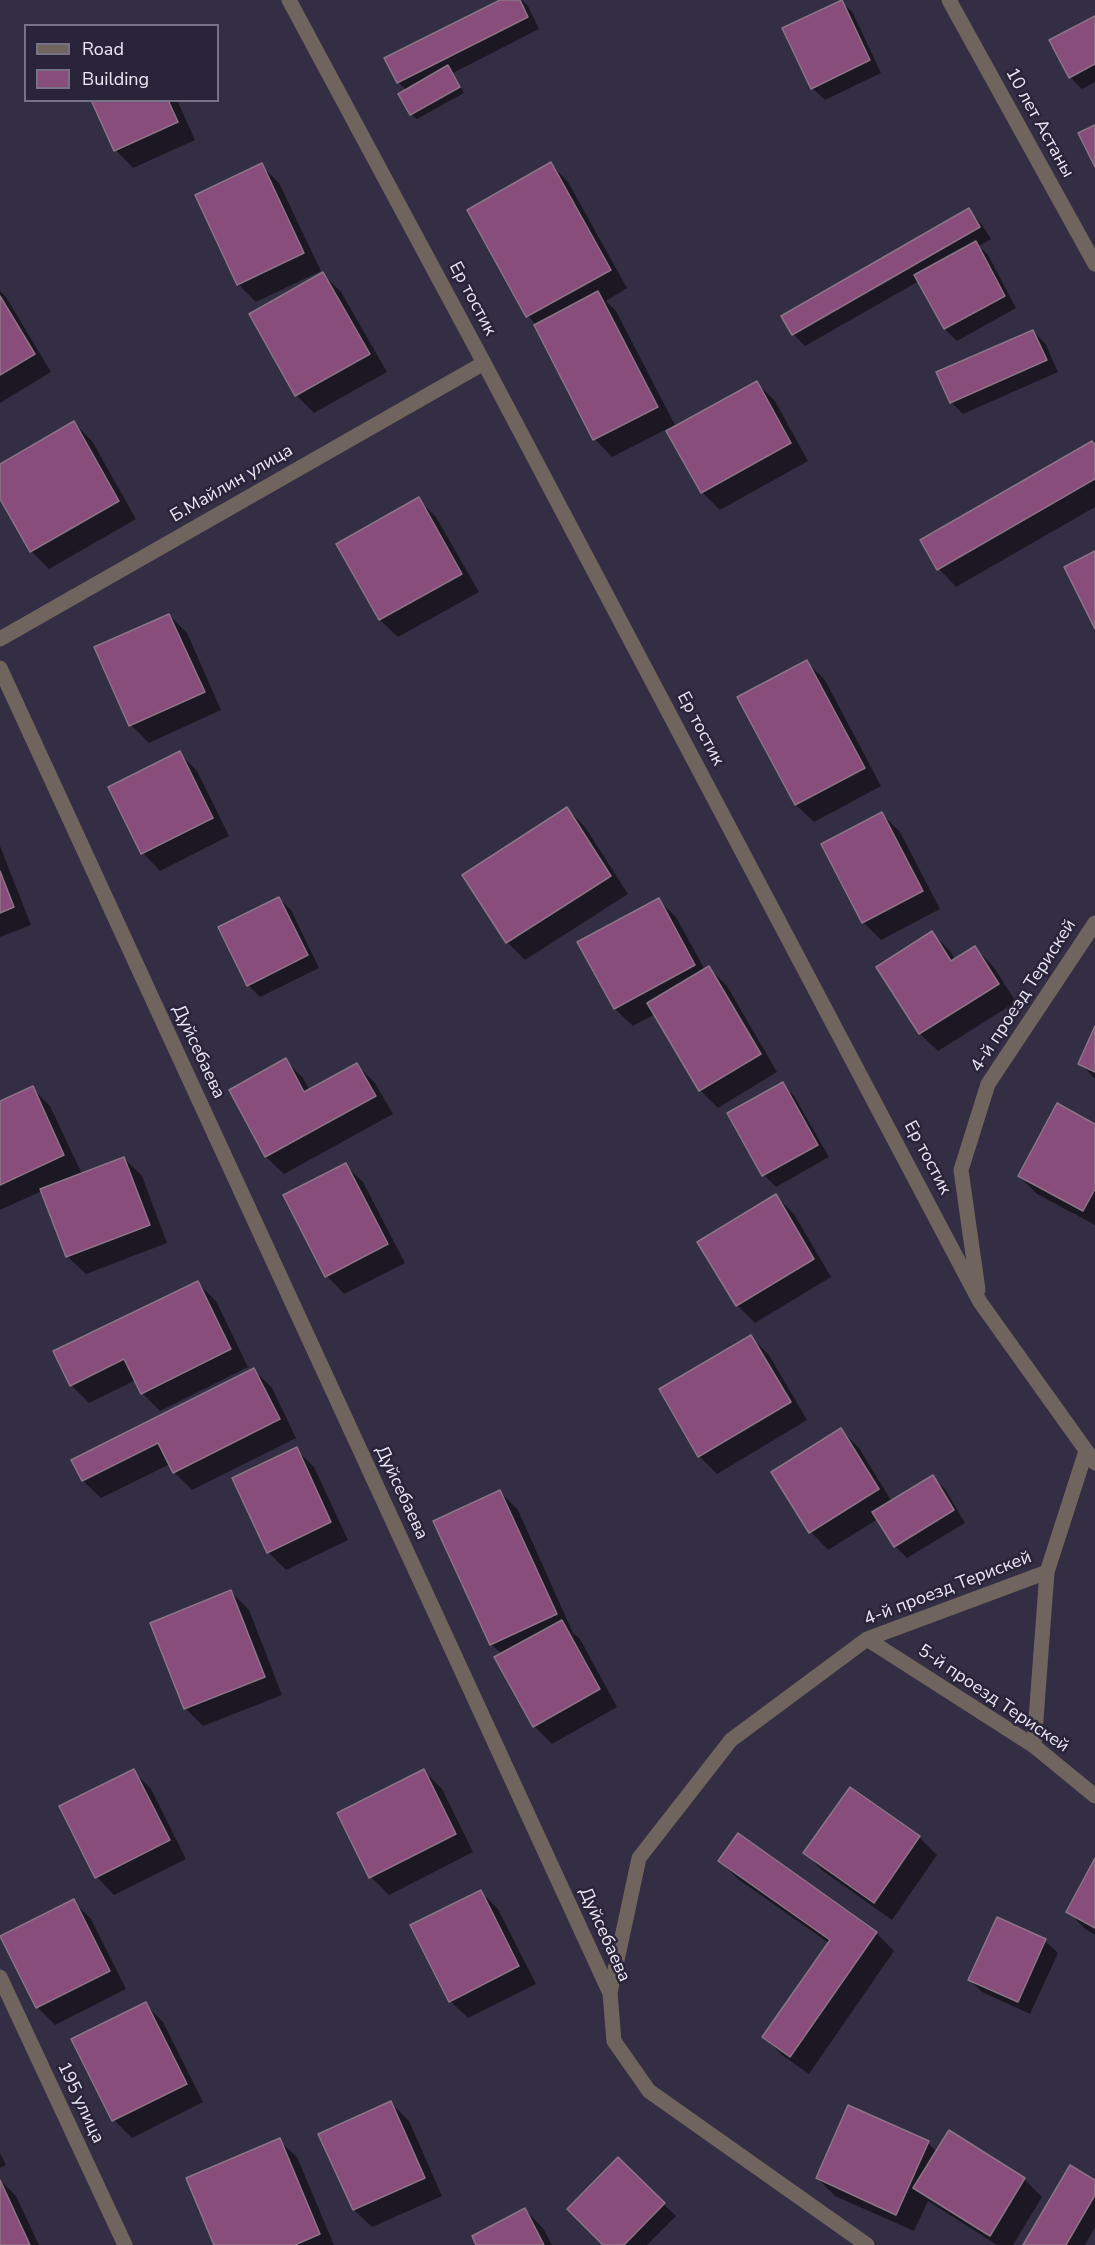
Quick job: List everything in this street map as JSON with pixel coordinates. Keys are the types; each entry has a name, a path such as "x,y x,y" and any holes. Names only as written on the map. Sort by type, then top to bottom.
{"street":[{"name":"Ер тостик","path":"289,0 484,363 980,1302 1090,1457"},
{"name":"10 лет Астаны","path":"949,0 1095,264"},
{"name":"Б.Майлин улица","path":"0,639 484,363"},
{"name":"Дуйсебаева","path":"0,668 610,1993 614,2041 649,2091 859,2243"},
{"name":"4-й проезд Терискей","path":"980,1302 961,1170 988,1084 1095,923"},
{"name":"4-й проезд Терискей","path":"610,1993 639,1858 731,1740 867,1639 1047,1572 1090,1457"},
{"path":"1034,1746 1047,1572"},
{"name":"5-й проезд Терискей","path":"867,1639 1034,1746 1095,1796"},
{"name":"195 улица","path":"0,1977 125,2245"}],"building":[{"path":"500,0 520,0 528,17 397,83 384,58"},
{"path":"842,0 870,60 811,89 782,28"},
{"path":"1095,16 1095,64 1069,78 1049,40"},
{"path":"448,65 460,87 410,115 398,94"},
{"path":"92,102 169,102 178,122 114,151"},
{"path":"1095,125 1095,167 1078,133"},
{"path":"551,162 611,270 526,317 467,210"},
{"path":"262,163 304,253 237,285 195,195"},
{"path":"969,208 980,227 792,335 781,316"},
{"path":"976,241 1005,296 944,329 914,275"},
{"path":"323,272 370,354 295,396 249,314"},
{"path":"598,291 658,407 593,440 534,325"},
{"path":"0,296 35,354 0,375"},
{"path":"1033,330 1047,360 950,403 936,372"},
{"path":"757,381 791,443 701,493 666,431"},
{"path":"74,421 119,501 30,552 0,499 0,464"},
{"path":"1092,441 1095,445 1095,479 937,570 920,540"},
{"path":"419,497 462,574 379,620 336,544"},
{"path":"1095,551 1095,629 1064,567"},
{"path":"169,614 205,692 129,726 94,647"},
{"path":"807,660 865,768 795,805 737,697"},
{"path":"180,751 213,818 141,854 108,787"},
{"path":"567,807 611,876 506,943 462,875"},
{"path":"882,812 923,891 862,923 821,844"},
{"path":"0,871 14,907 0,913"},
{"path":"279,897 308,955 247,986 218,927"},
{"path":"659,898 695,965 614,1009 577,942"},
{"path":"932,931 951,961 975,946 999,984 919,1034 876,967"},
{"path":"709,966 761,1054 699,1091 647,1003"},
{"path":"1095,1026 1095,1072 1078,1064"},
{"path":"286,1058 304,1092 357,1063 376,1096 265,1157 229,1090"},
{"path":"783,1082 818,1145 762,1176 727,1113"},
{"path":"33,1086 64,1155 0,1185 0,1101"},
{"path":"1057,1103 1095,1124 1095,1189 1083,1211 1018,1176"},
{"path":"124,1157 150,1225 66,1257 40,1189"},
{"path":"346,1163 388,1244 325,1277 283,1195"},
{"path":"776,1194 814,1259 736,1306 697,1242"},
{"path":"198,1281 231,1349 141,1394 124,1359 70,1386 53,1351"},
{"path":"751,1335 791,1402 698,1457 659,1389"},
{"path":"254,1368 280,1419 173,1473 158,1443 82,1481 71,1460"},
{"path":"841,1428 879,1489 809,1533 771,1472"},
{"path":"297,1447 331,1522 267,1553 232,1478"},
{"path":"933,1475 954,1510 894,1547 872,1512"},
{"path":"500,1490 557,1614 490,1645 433,1521"},
{"path":"231,1590 265,1677 184,1709 150,1623"},
{"path":"562,1620 600,1689 533,1727 494,1657"},
{"path":"134,1769 170,1840 95,1878 59,1806"},
{"path":"424,1769 456,1834 369,1878 337,1813"},
{"path":"850,1787 920,1836 874,1903 803,1853"},
{"path":"738,1833 877,1932 790,2057 762,2037 830,1940 718,1861"},
{"path":"1095,1858 1095,1928 1066,1912"},
{"path":"481,1890 519,1966 449,2002 410,1925"},
{"path":"74,1899 110,1971 36,2008 0,1936"},
{"path":"997,1917 1046,1939 1018,2002 968,1980"},
{"path":"146,2002 187,2084 112,2121 71,2039"},
{"path":"391,2101 425,2178 353,2210 318,2134"},
{"path":"848,2105 929,2141 896,2215 816,2178"},
{"path":"949,2130 1025,2178 990,2236 913,2188"},
{"path":"280,2138 320,2234 295,2245 214,2245 186,2178"},
{"path":"618,2157 665,2203 624,2245 603,2245 567,2209"},
{"path":"1070,2165 1095,2180 1095,2195 1066,2245 1023,2245"},
{"path":"0,2180 30,2245 0,2245"},
{"path":"525,2208 544,2245 476,2245 472,2236"}]}
